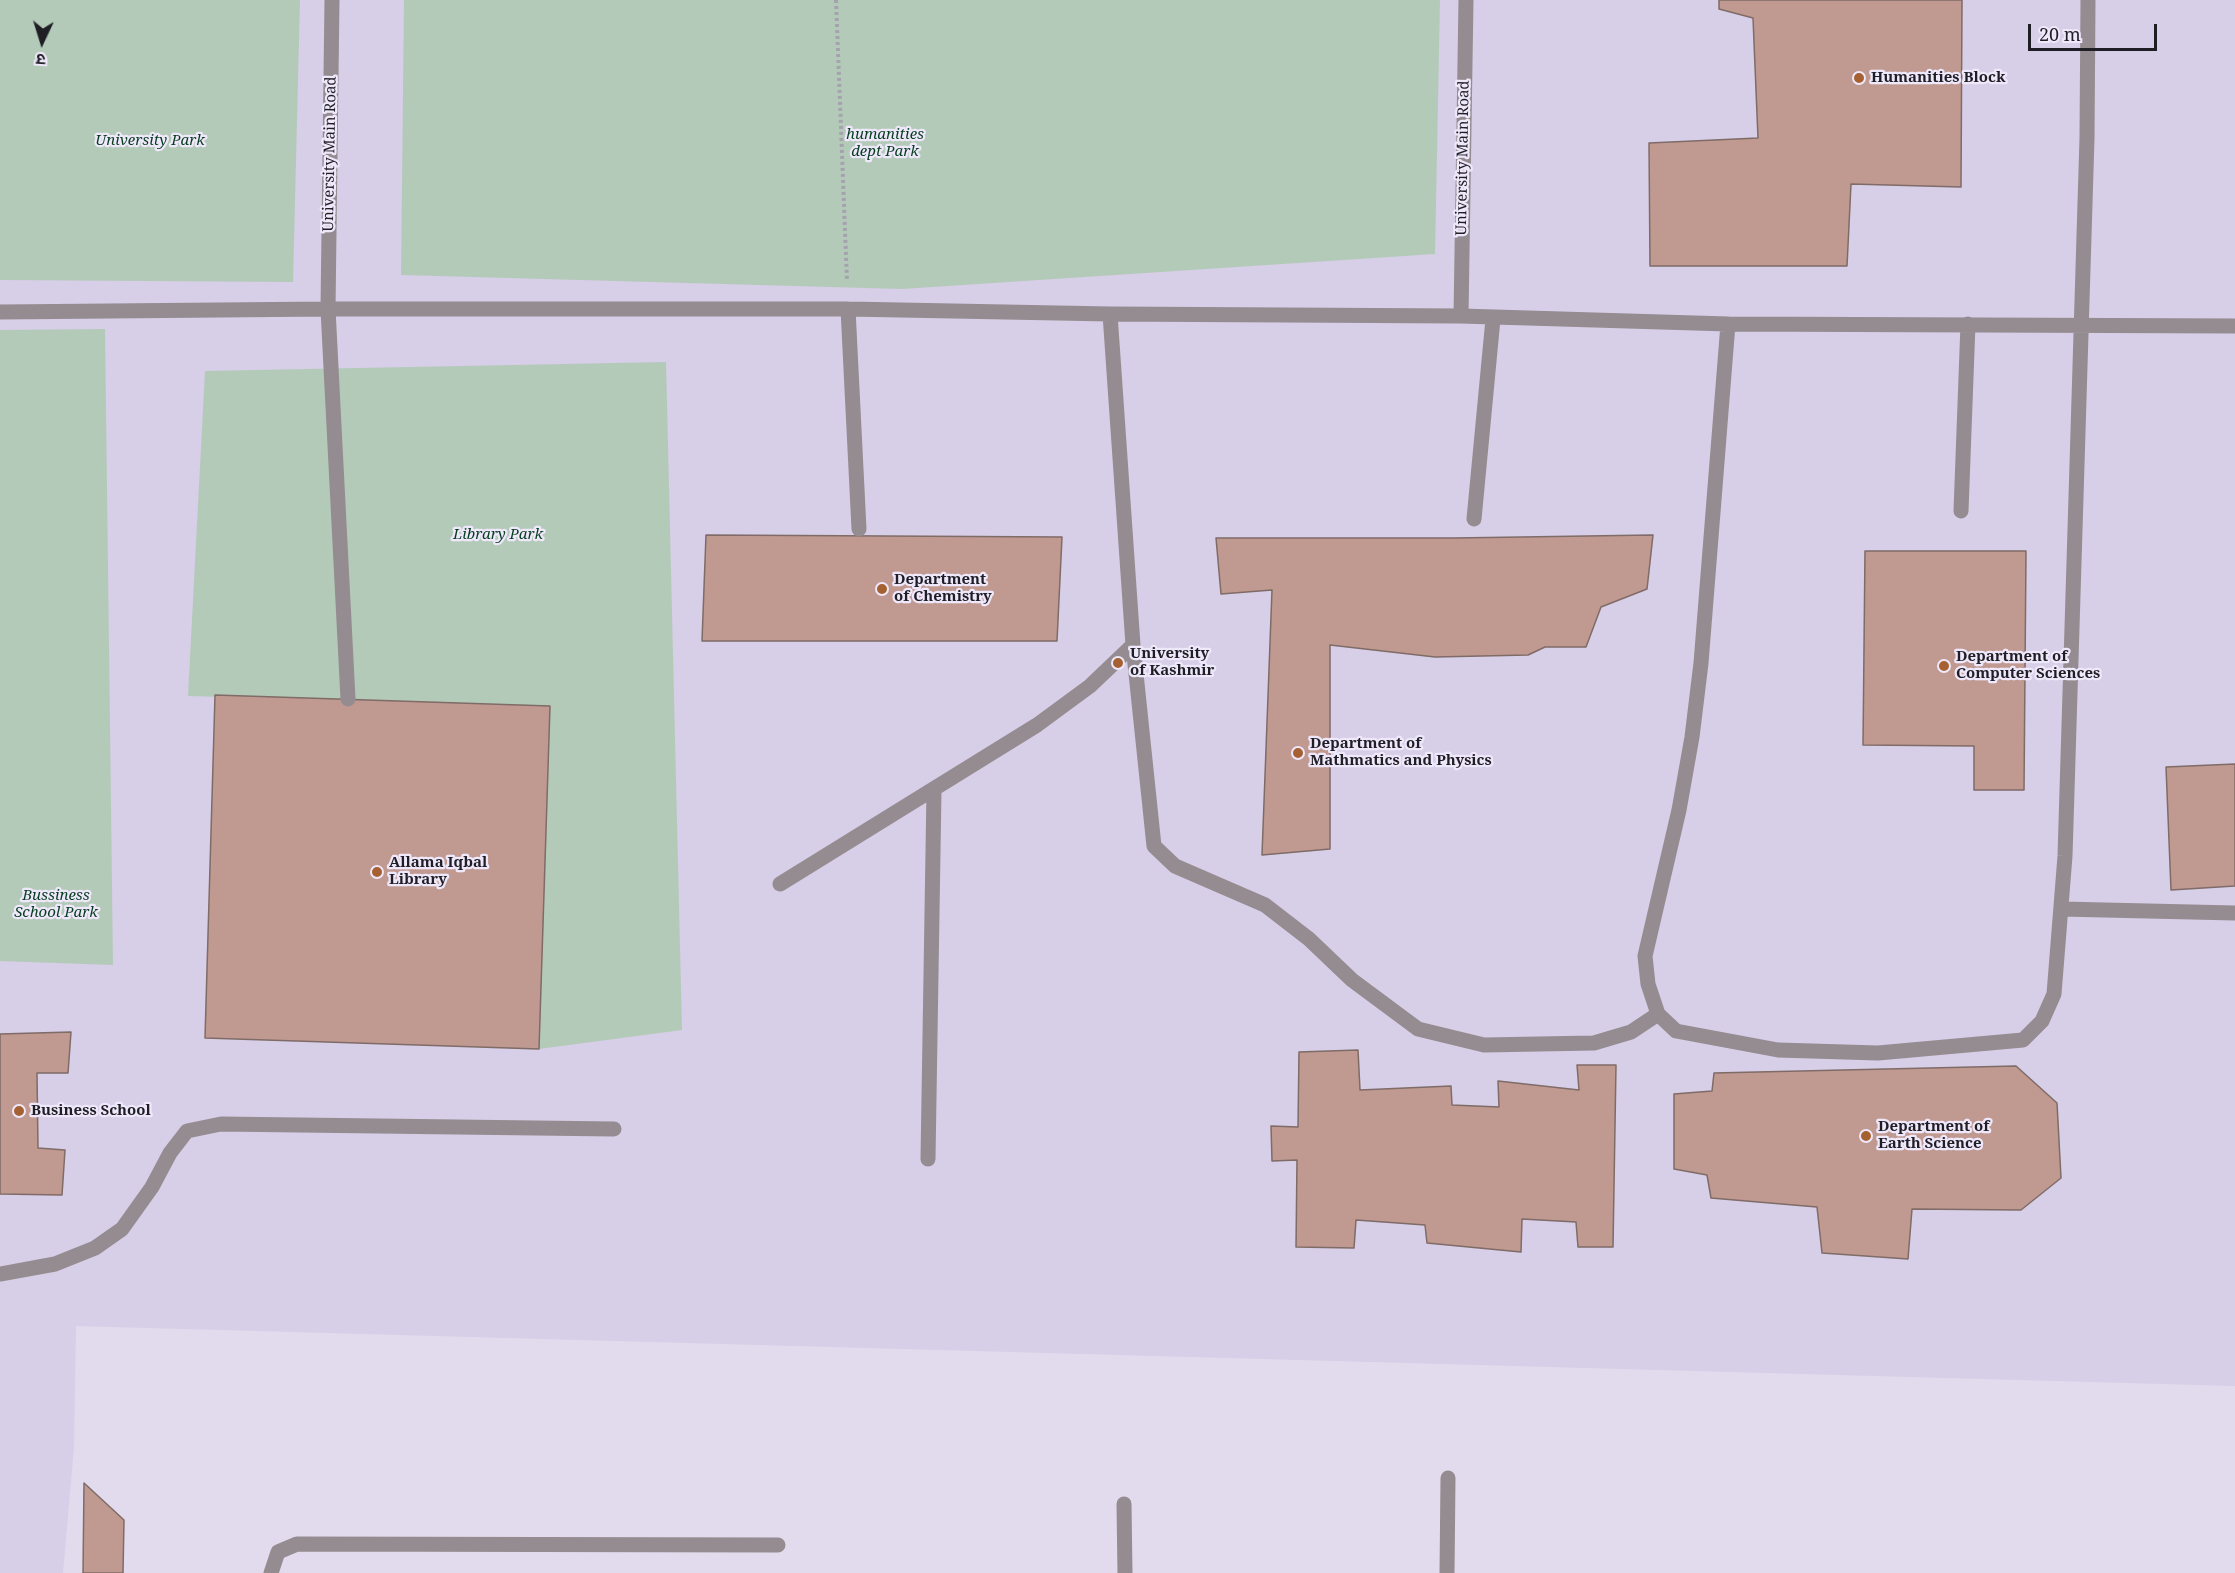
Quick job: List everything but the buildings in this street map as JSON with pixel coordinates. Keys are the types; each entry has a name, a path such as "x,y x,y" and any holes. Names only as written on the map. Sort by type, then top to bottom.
{"street":[{"name":"University Main Road","path":"332,0 328,309 348,699"},
{"name":"University Main Road","path":"1461,316 1466,0"},
{"path":"1728,324 1701,663 1692,737 1679,810 1645,956 1648,984 1658,1014 1676,1031 1778,1050 1878,1053 2023,1040 2042,1021 2054,994 2065,856 2087,138 2088,0"},
{"path":"0,312 328,309 848,309 1110,314 1461,316 1493,319 1728,324 2235,326"},
{"path":"848,309 859,529"},
{"path":"1110,314 1133,645 1154,846 1175,866 1264,905 1309,939 1352,980 1418,1029 1484,1045 1594,1043 1631,1032 1658,1014"},
{"path":"1474,519 1493,319"},
{"path":"1961,510 1968,324"},
{"path":"780,884 1037,725 1090,686 1133,645"},
{"path":"928,1159 934,790"},
{"path":"2061,909 2235,913"},
{"path":"0,1274 55,1264 95,1248 122,1229 152,1187 170,1153 187,1131 222,1124 614,1129"},
{"path":"1447,1573 1448,1478"},
{"path":"1124,1504 1125,1573"},
{"path":"271,1573 278,1552 297,1544 778,1545"}],"path":[{"path":"836,0 848,309"}],"shaded area":[{"name":"University of Kashmir","path":"0,0 2235,0 2235,1386 76,1326 74,1447 63,1573 0,1573"}],"green space":[{"name":"University Park","path":"0,0 300,0 293,282 0,280"},
{"name":"humanities dept Park","path":"404,0 1440,0 1435,254 902,289 401,275"},
{"name":"Bussiness School Park","path":"105,329 113,965 0,961 0,330"},
{"name":"Library Park","path":"666,362 682,1030 539,1049 549,706 188,696 205,371"}],"place":[{"name":"Humanities Block","path":"1859,78"},
{"name":"Department of Chemistry","path":"882,589"},
{"name":"University of Kashmir","path":"1118,663"},
{"name":"Department of Computer Sciences","path":"1944,666"},
{"name":"Department of Mathmatics and Physics","path":"1298,753"},
{"name":"Allama Iqbal Library","path":"377,872"},
{"name":"Business School","path":"19,1111"},
{"name":"Department of Earth Science","path":"1866,1136"}]}
